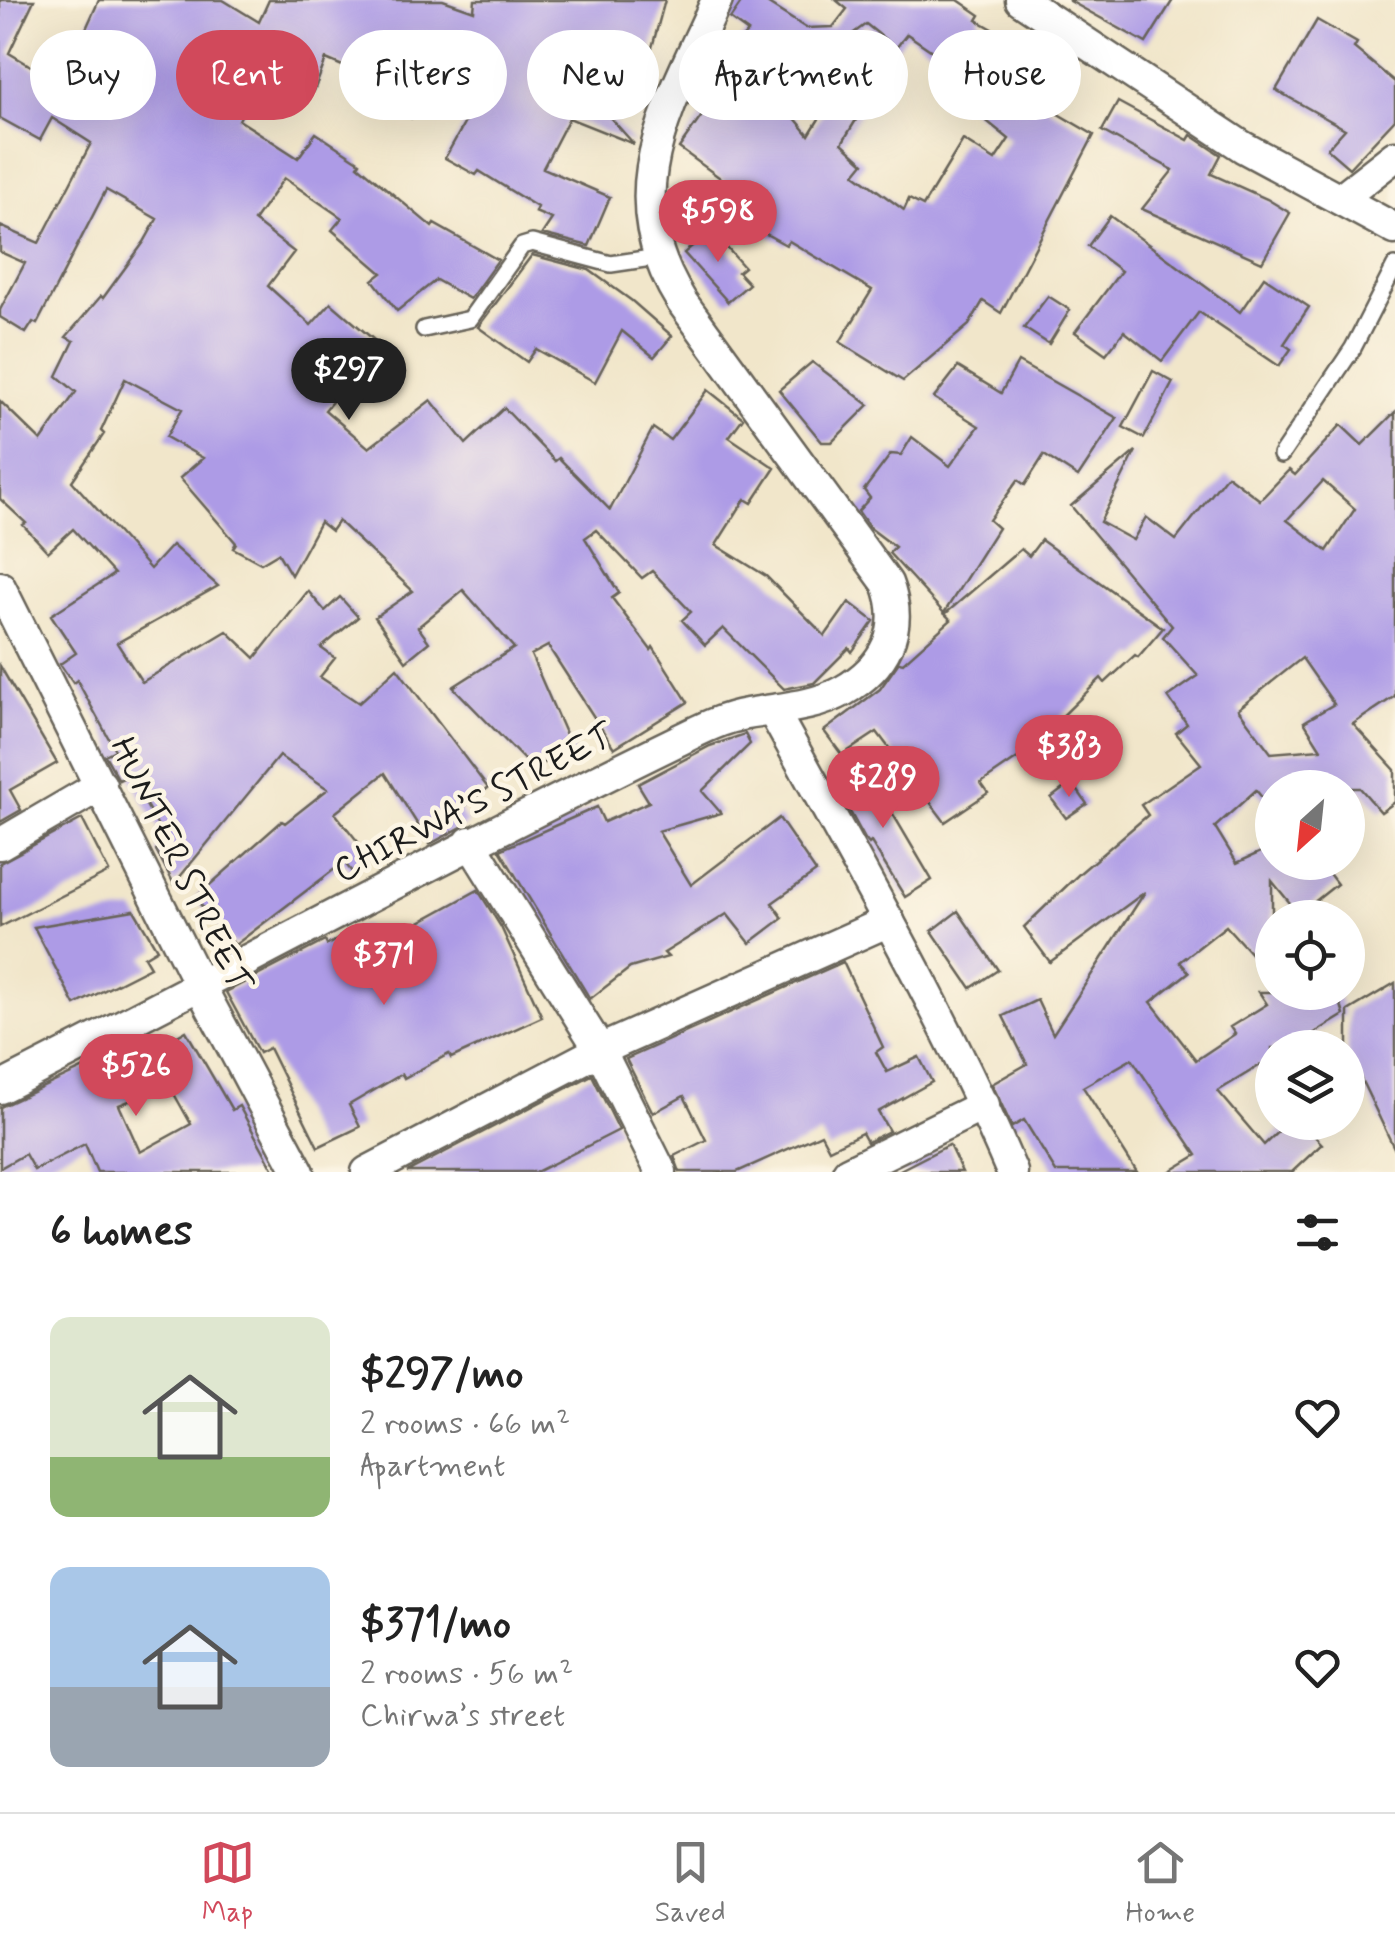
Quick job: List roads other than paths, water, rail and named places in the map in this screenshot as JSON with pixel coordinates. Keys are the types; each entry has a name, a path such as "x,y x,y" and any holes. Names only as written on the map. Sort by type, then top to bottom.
{"street":[{"name":"CHIRWA’S STREET","path":"0,1088 470,842 717,722 820,701 844,690 882,654 896,620 887,584 682,302 658,256 648,213 654,153 665,116 718,0"},
{"path":"1021,0 1243,148 1395,230"},
{"path":"1340,199 1395,156"},
{"name":"HUNTER STREET","path":"2,596 299,1172"},
{"path":"773,710 889,921 984,1105 1012,1172"},
{"path":"0,844 101,785"},
{"path":"470,842 600,1050 661,1172"},
{"path":"367,1172 600,1050 889,921"},
{"path":"848,1172 984,1105"}],"lane":[{"path":"424,329 470,319 522,246 532,244 612,264 658,256"},
{"path":"1281,455 1353,348 1395,266"}]}
